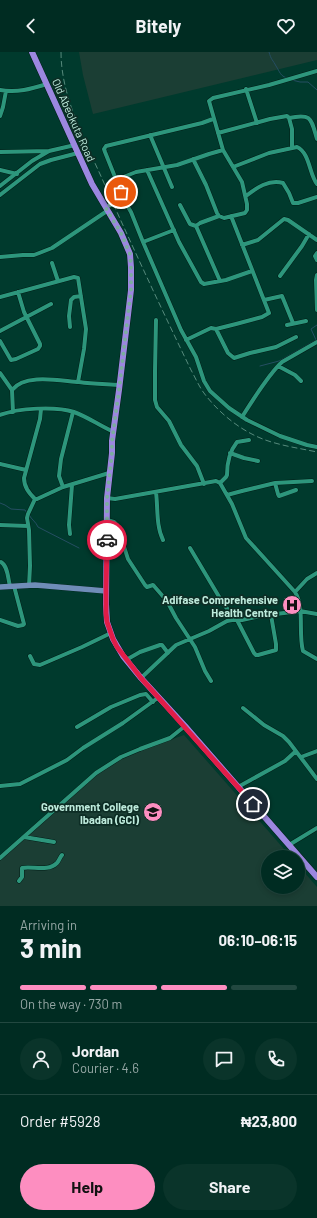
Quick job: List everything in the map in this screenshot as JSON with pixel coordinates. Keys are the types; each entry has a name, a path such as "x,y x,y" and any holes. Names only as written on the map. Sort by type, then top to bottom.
{"highway":[{"name":"Old Abeokuta Road","path":"32,52 92,184 121,233 130,254 131,290 107,498 107,622 117,647 126,660 317,877"}],"main road":[{"path":"0,587 35,585 63,589 106,592"}],"street":[{"path":"193,159 206,185 217,214 224,218 246,212 248,207 242,182 224,150 208,101 246,89 317,71"},
{"path":"0,90 14,92 47,84"},
{"path":"246,89 256,123"},
{"path":"0,116 6,91"},
{"path":"218,133 274,118 302,116 308,117 312,122 317,139"},
{"path":"289,118 292,129 292,147"},
{"path":"214,119 106,146 104,149 122,197 131,212 181,330 196,357 204,381 210,391 247,420 280,436 317,447"},
{"path":"150,135 172,186"},
{"path":"0,152 49,151 75,145"},
{"path":"233,167 269,153 297,147 302,150 306,156 317,184"},
{"path":"116,180 136,172 177,165 224,150"},
{"path":"0,186 32,161 49,151"},
{"path":"0,195 32,170 45,162 78,153"},
{"path":"0,170 24,177"},
{"path":"147,170 179,242 201,282 204,284 226,280 252,271"},
{"path":"246,196 264,184 279,182 283,183 293,203 298,203 317,197"},
{"path":"0,258 13,255 34,254 52,248 122,197"},
{"path":"180,205 190,224 196,226 220,281"},
{"path":"196,226 200,223 220,216"},
{"path":"186,340 211,328 216,329 252,320 268,314 269,312 231,216"},
{"path":"242,245 258,240 284,219 288,220 317,240"},
{"path":"143,242 174,230"},
{"path":"280,276 309,234"},
{"path":"317,253 315,256 317,260"},
{"path":"52,263 58,281"},
{"path":"317,275 317,310"},
{"path":"0,297 74,277 78,278 86,329 78,382"},
{"path":"0,341 11,360 16,359 40,346 20,303 18,292"},
{"path":"70,327 71,300 74,297 81,296"},
{"path":"264,300 282,296 293,323"},
{"path":"0,331 51,304"},
{"path":"156,320 155,400 158,407 169,421 181,445 197,466 204,484"},
{"path":"287,325 306,321"},
{"path":"216,329 228,353 234,358 276,347 296,338"},
{"path":"242,417 278,366 282,362 317,342"},
{"path":"278,366 295,375 302,381"},
{"path":"0,373 12,390 13,412"},
{"path":"12,390 16,385 21,383 43,378 120,385"},
{"path":"0,415 26,409 73,412 114,432"},
{"path":"35,499 24,484 26,470 40,419 41,409"},
{"path":"63,487 59,476 61,458 73,412"},
{"path":"107,498 115,499 216,481 220,482 227,475 230,453 237,442 249,440"},
{"path":"230,453 244,458 258,460"},
{"path":"0,464 26,470"},
{"path":"35,499 63,487 110,473"},
{"path":"228,496 242,490 275,483 312,481"},
{"path":"220,482 228,496 246,538 298,597 302,630 301,643 303,651 317,659"},
{"path":"275,483 279,496 296,490"},
{"path":"70,534 69,525 72,485"},
{"path":"156,492 158,520 163,540"},
{"path":"29,586 30,566 28,516 35,499"},
{"path":"107,520 114,522 117,525 126,555 147,588 152,585 165,597 189,640 195,647 211,681"},
{"path":"0,525 28,526"},
{"path":"190,548 221,600 236,620 256,655 276,650 271,615"},
{"path":"0,620 18,626 24,624 6,567 1,562"},
{"path":"295,592 307,579 317,574"},
{"path":"141,678 172,648 227,621 300,611 317,614"},
{"path":"30,656 34,664 40,665 111,633"},
{"path":"126,660 140,652 160,645 162,645 168,653"},
{"path":"77,727 111,707 140,695 146,694 153,702"},
{"path":"0,786 20,784 67,760 83,748 123,724 159,697"},
{"path":"243,708 264,725 283,736 317,779"},
{"path":"0,858 96,773 121,757 170,738 185,726"},
{"path":"238,787 285,760 296,751"},
{"path":"301,758 317,751"},
{"path":"289,845 317,828"},
{"path":"24,837 54,842"},
{"path":"19,880 22,877 22,868 46,868 57,863 62,855"}],"shaded area":[{"path":"79,52 317,52 317,60 93,114"},
{"name":"Government College Ibadan (GCI)","path":"184,735 285,850 261,850 261,894 305,894 305,873 317,887 317,906 0,906 0,860 105,767 133,753"}],"waterway":[{"path":"269,52 280,74 287,78"},
{"path":"292,80 308,82 317,90"},
{"path":"260,366 279,361 316,340 311,329 317,325"},
{"path":"0,503 11,509 25,510 27,513"},
{"path":"29,515 38,527 79,548"}],"railway":[{"path":"61,52 65,86 82,136 202,391 229,419 255,436 275,443 317,452"}],"way so far":[{"path":"107,540 107,498 112,441 131,290 131,267 130,254 121,233 105,207 114,204 122,197 121,192"}],"place":[{"name":"Adifase Comprehensive Health Centre","path":"292,605"},
{"name":"Government College Ibadan (GCI)","path":"153,812"}],"route":[{"path":"107,540 106,613 107,622 117,647 141,678 253,804"}]}
